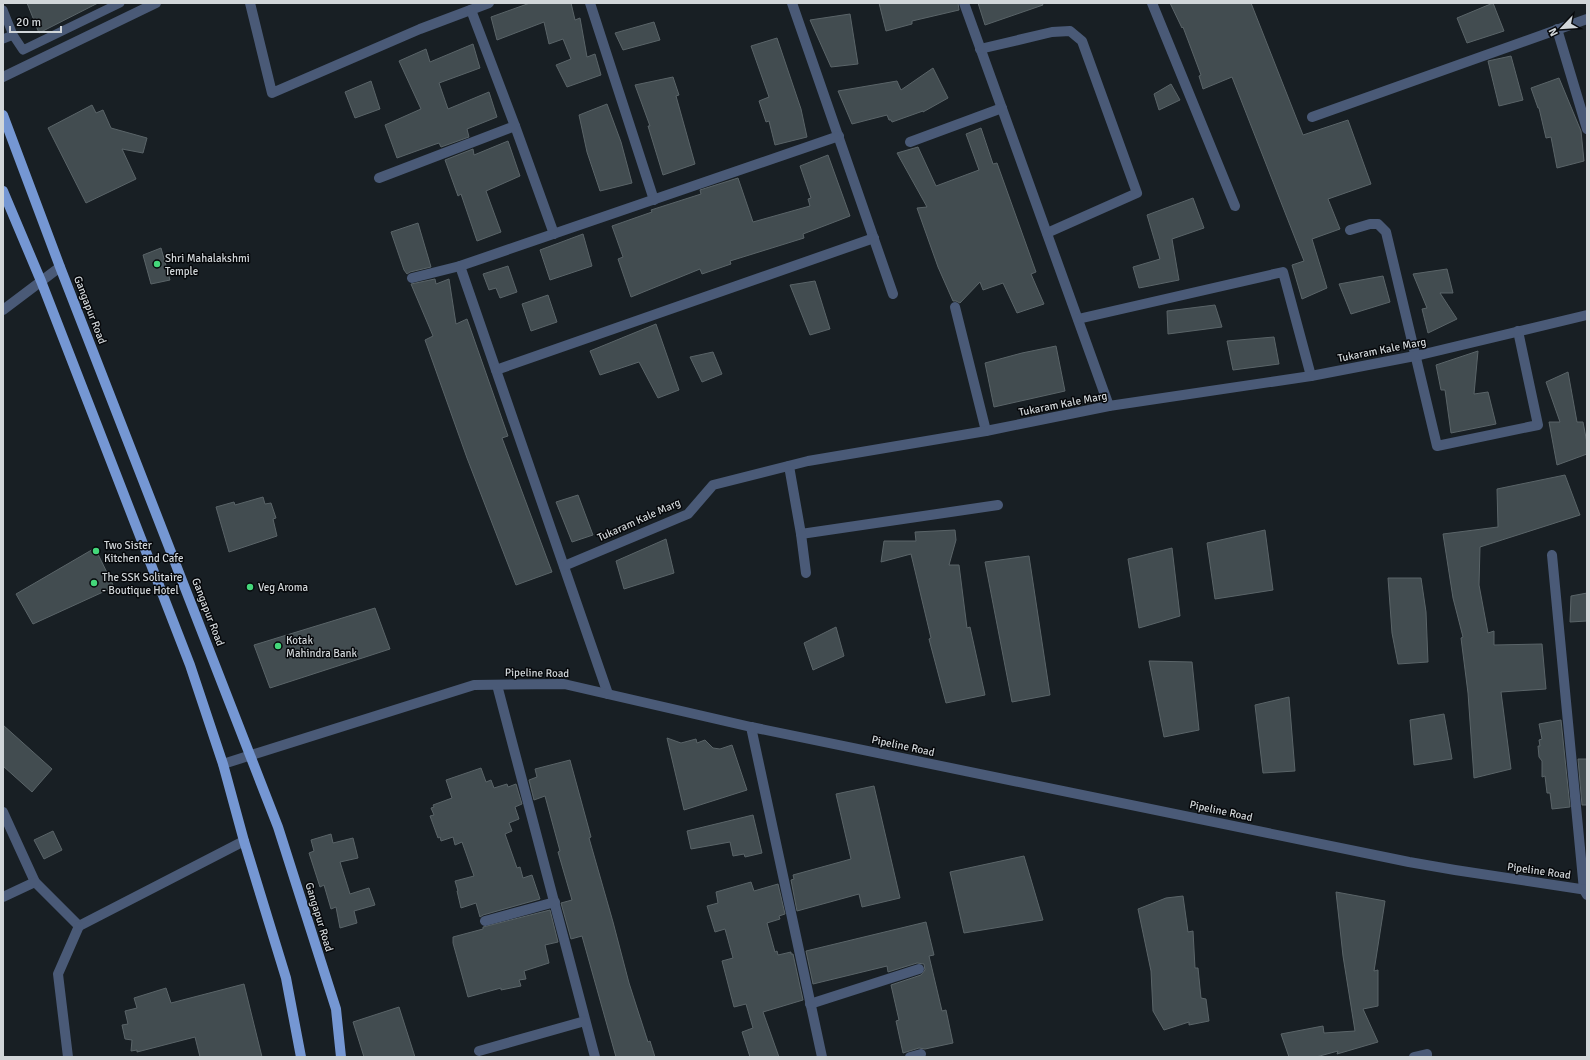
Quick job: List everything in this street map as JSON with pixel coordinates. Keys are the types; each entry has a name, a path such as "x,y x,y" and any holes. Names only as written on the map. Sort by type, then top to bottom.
{"main road":[{"name":"Gangapur Road","path":"3,115 60,267 252,756 278,827 336,1009 341,1057"},
{"path":"3,191 41,282 190,664 223,764 244,841 286,978 301,1057"}],"street":[{"path":"3,77 156,3"},
{"path":"250,3 272,93 420,29 489,3"},
{"path":"590,3 654,200"},
{"path":"792,3 893,294"},
{"path":"964,3 1109,406"},
{"path":"1152,3 1235,206"},
{"path":"471,10 554,234"},
{"path":"1312,117 1587,19"},
{"path":"1557,29 1587,129"},
{"path":"980,49 1052,32 1070,31 1082,41 1094,78 1137,193 1047,233"},
{"path":"910,142 1002,108"},
{"path":"379,178 515,126"},
{"path":"412,278 460,266 839,136"},
{"path":"1350,230 1370,224 1378,224 1386,232 1437,446 1538,425 1518,331"},
{"path":"496,370 874,238"},
{"path":"460,266 608,694"},
{"path":"3,310 60,267"},
{"path":"1078,319 1283,272 1311,376"},
{"path":"955,307 986,431"},
{"name":"Tukaram Kale Marg","path":"564,566 688,514 713,485 808,461 986,431 1109,406 1311,376 1416,356 1587,315"},
{"path":"789,466 806,573"},
{"path":"801,534 998,505"},
{"path":"1552,555 1586,892"},
{"name":"Pipeline Road","path":"223,764 474,685 564,684 751,728 1410,862 1586,892"},
{"path":"498,685 595,1057"},
{"path":"751,728 822,1057"},
{"path":"3,812 35,882 79,926"},
{"path":"68,1057 58,974 79,926 244,841"},
{"path":"3,897 35,882"},
{"path":"485,921 555,902"},
{"path":"810,1004 919,969"},
{"path":"479,1051 585,1021"},
{"path":"910,1057 921,1054"},
{"path":"1414,1057 1427,1055"}],"lane":[{"path":"3,10 13,35 23,50 120,3"},
{"path":"3,39 13,35"}],"building":[{"path":"27,3 98,3 39,33"},
{"path":"530,3 571,3 575,20 580,18 587,57 595,54 601,75 567,87 556,65 571,59 563,39 549,44 544,22 497,40 491,17"},
{"path":"879,3 958,3 959,10 912,21 912,24 886,31"},
{"path":"978,3 1042,3 1043,5 985,25"},
{"path":"1170,3 1251,3 1303,135 1348,120 1371,184 1328,199 1340,229 1312,239 1327,288 1302,299 1292,265 1304,261 1232,77 1203,89 1199,76 1201,75 1183,27 1182,28"},
{"path":"1493,3 1504,31 1467,43 1457,18"},
{"path":"850,14 858,64 831,67 810,20"},
{"path":"654,22 660,40 623,50 615,33"},
{"path":"777,38 801,109 807,137 775,145 769,121 766,122 759,101 769,97 751,46"},
{"path":"473,44 480,68 439,83 448,109 489,92 497,117 467,129 469,137 441,147 439,143 397,158 385,125 421,109 399,61 426,49 430,62"},
{"path":"1511,56 1523,100 1499,106 1488,61"},
{"path":"933,68 948,98 923,112 892,122 889,120 887,115 852,124 838,91 897,81 901,90"},
{"path":"673,77 679,95 676,96 695,164 663,175 648,126 650,126 635,85"},
{"path":"1559,78 1581,131 1584,161 1557,168 1551,137 1546,138 1539,108 1531,88"},
{"path":"371,81 380,109 355,118 345,92"},
{"path":"1171,84 1180,100 1159,110 1154,94"},
{"path":"607,104 621,142 632,183 600,191 587,152 579,115"},
{"path":"92,105 96,113 103,110 111,128 147,138 143,153 122,149 136,179 86,203 48,128"},
{"path":"981,128 993,164 997,163 1036,272 1031,274 1044,304 1017,313 1003,283 983,290 980,282 960,303 953,301 938,267 917,208 927,207 897,153 918,147 936,186 979,170 966,134"},
{"path":"508,141 520,176 486,191 501,232 477,241 461,194 458,196 445,160 473,149 474,155"},
{"path":"828,155 850,216 803,234 804,238 730,261 731,264 702,274 700,269 631,297 618,259 623,257 612,226 652,212 651,210 701,194 700,190 738,178 753,222 810,206 808,199 811,198 800,166"},
{"path":"1193,198 1204,228 1172,239 1179,280 1139,288 1133,267 1160,259 1147,215"},
{"path":"418,223 431,267 407,274 404,270 391,232"},
{"path":"583,234 592,266 550,280 540,250"},
{"path":"161,248 170,280 151,284 143,255"},
{"path":"508,266 517,292 500,298 496,288 489,290 483,274"},
{"path":"1447,269 1453,293 1440,293 1457,319 1428,333 1422,309 1427,308 1413,274"},
{"path":"1383,276 1390,302 1351,314 1339,284"},
{"path":"435,279 436,284 449,279 456,324 467,319 508,436 502,438 552,572 516,585 467,458 425,340 433,336 411,284"},
{"path":"815,281 830,329 810,335 790,285"},
{"path":"548,295 557,322 531,331 522,304"},
{"path":"1215,305 1222,327 1168,334 1167,311"},
{"path":"656,324 679,390 658,398 639,362 600,375 590,351"},
{"path":"1274,337 1279,364 1233,370 1227,341"},
{"path":"1056,346 1065,391 994,407 985,363"},
{"path":"1478,351 1474,394 1488,392 1496,424 1451,433 1445,390 1441,390 1436,365"},
{"path":"713,352 722,374 702,382 690,357"},
{"path":"1568,372 1577,422 1583,422 1587,443 1587,454 1557,465 1549,422 1560,422 1546,382"},
{"path":"1565,475 1580,515 1480,547 1479,585 1488,633 1494,631 1494,645 1542,644 1546,689 1501,692 1511,769 1474,778 1468,693 1461,638 1463,637 1453,598 1443,534 1498,527 1497,489"},
{"path":"578,495 593,535 572,542 556,502"},
{"path":"263,497 265,504 271,503 276,518 273,519 277,536 229,552 216,507 234,502 235,505"},
{"path":"955,530 956,540 949,565 959,565 967,628 970,627 985,695 946,703 929,639 931,638 911,554 881,562 884,541 916,541 915,532"},
{"path":"1265,530 1273,590 1215,599 1207,543"},
{"path":"666,539 674,573 624,589 616,561"},
{"path":"95,548 114,587 33,624 16,594"},
{"path":"1172,548 1180,616 1139,628 1128,559"},
{"path":"1029,556 1050,695 1012,702 985,562"},
{"path":"1388,578 1421,578 1426,612 1428,662 1398,664 1392,633"},
{"path":"1587,593 1587,621 1570,622 1571,596"},
{"path":"375,608 390,649 270,688 254,645"},
{"path":"836,627 844,656 813,670 804,643"},
{"path":"1149,661 1192,662 1199,730 1164,737"},
{"path":"1289,697 1295,771 1263,773 1255,705"},
{"path":"1444,714 1452,759 1414,765 1410,720"},
{"path":"1561,720 1570,807 1552,809 1550,793 1547,793 1545,776 1542,777 1542,761 1539,757 1538,746 1540,746 1539,740 1542,739 1539,724"},
{"path":"3,725 52,769 32,792 3,766"},
{"path":"667,738 681,743 696,739 697,743 705,740 713,748 720,749 732,745 747,790 684,810"},
{"path":"1578,759 1587,759 1587,805 1582,805"},
{"path":"570,760 591,837 589,838 629,983 648,1042 650,1041 655,1057 616,1057 582,936 571,939 561,903 572,900 558,852 560,851 545,796 534,800 529,780 537,777 535,769"},
{"path":"481,768 486,782 491,780 494,788 507,784 508,787 516,784 522,804 515,807 519,819 509,823 512,831 505,834 517,868 520,867 523,878 532,875 540,899 480,917 476,903 461,908 455,881 474,876 462,842 455,845 453,837 441,841 440,837 438,838 430,816 434,815 431,808 434,807 433,805 452,798 446,780"},
{"path":"874,786 900,898 862,907 859,894 797,911 791,880 794,879 793,875 851,859 836,794"},
{"path":"753,815 762,853 745,857 744,854 733,856 730,842 691,849 687,831"},
{"path":"53,831 62,850 44,859 34,840"},
{"path":"331,834 333,843 353,838 358,858 340,862 350,894 369,888 375,905 354,911 357,923 340,928 336,907 331,909 324,885 320,887 309,853 314,851 311,840"},
{"path":"1024,856 1043,920 964,933 950,872"},
{"path":"751,882 754,891 778,884 785,914 779,916 780,919 767,923 775,952 777,951 778,955 791,952 791,954 793,954 803,1000 763,1012 779,1057 750,1057 742,1032 753,1028 746,1004 734,1007 722,961 733,958 725,929 715,932 707,906 718,903 716,892"},
{"path":"1336,892 1385,901 1374,971 1378,970 1378,1006 1363,1009 1378,1042 1337,1054 1338,1051 1316,1057 1289,1057 1281,1034 1323,1026 1324,1033 1355,1031 1343,956"},
{"path":"1183,896 1188,932 1193,931 1195,968 1198,968 1201,998 1206,999 1209,1021 1189,1025 1189,1022 1164,1030 1153,1011 1151,971 1138,909 1166,898"},
{"path":"550,910 558,942 545,945 549,963 524,971 526,979 519,980 521,986 501,990 501,988 468,997 453,943 453,937 483,929 483,927"},
{"path":"926,922 934,955 929,956 942,1011 946,1010 953,1043 925,1049 919,1048 903,1053 896,1021 899,1020 891,985 921,975 925,970 924,964 917,963 888,972 887,966 813,984 806,951"},
{"path":"244,984 262,1057 200,1057 195,1037 137,1052 137,1050 131,1051 132,1040 125,1039 122,1025 128,1024 125,1011 137,1008 134,998 166,988 171,1003"},
{"path":"399,1007 415,1057 364,1057 353,1022"}],"place":[{"name":"Shri Mahalakshmi Temple","path":"157,264"},
{"name":"Two Sister Kitchen and Cafe","path":"96,551"},
{"name":"The SSK Solitaire - Boutique Hotel","path":"94,583"},
{"name":"Veg Aroma","path":"250,587"},
{"name":"Kotak Mahindra Bank","path":"278,646"}]}
